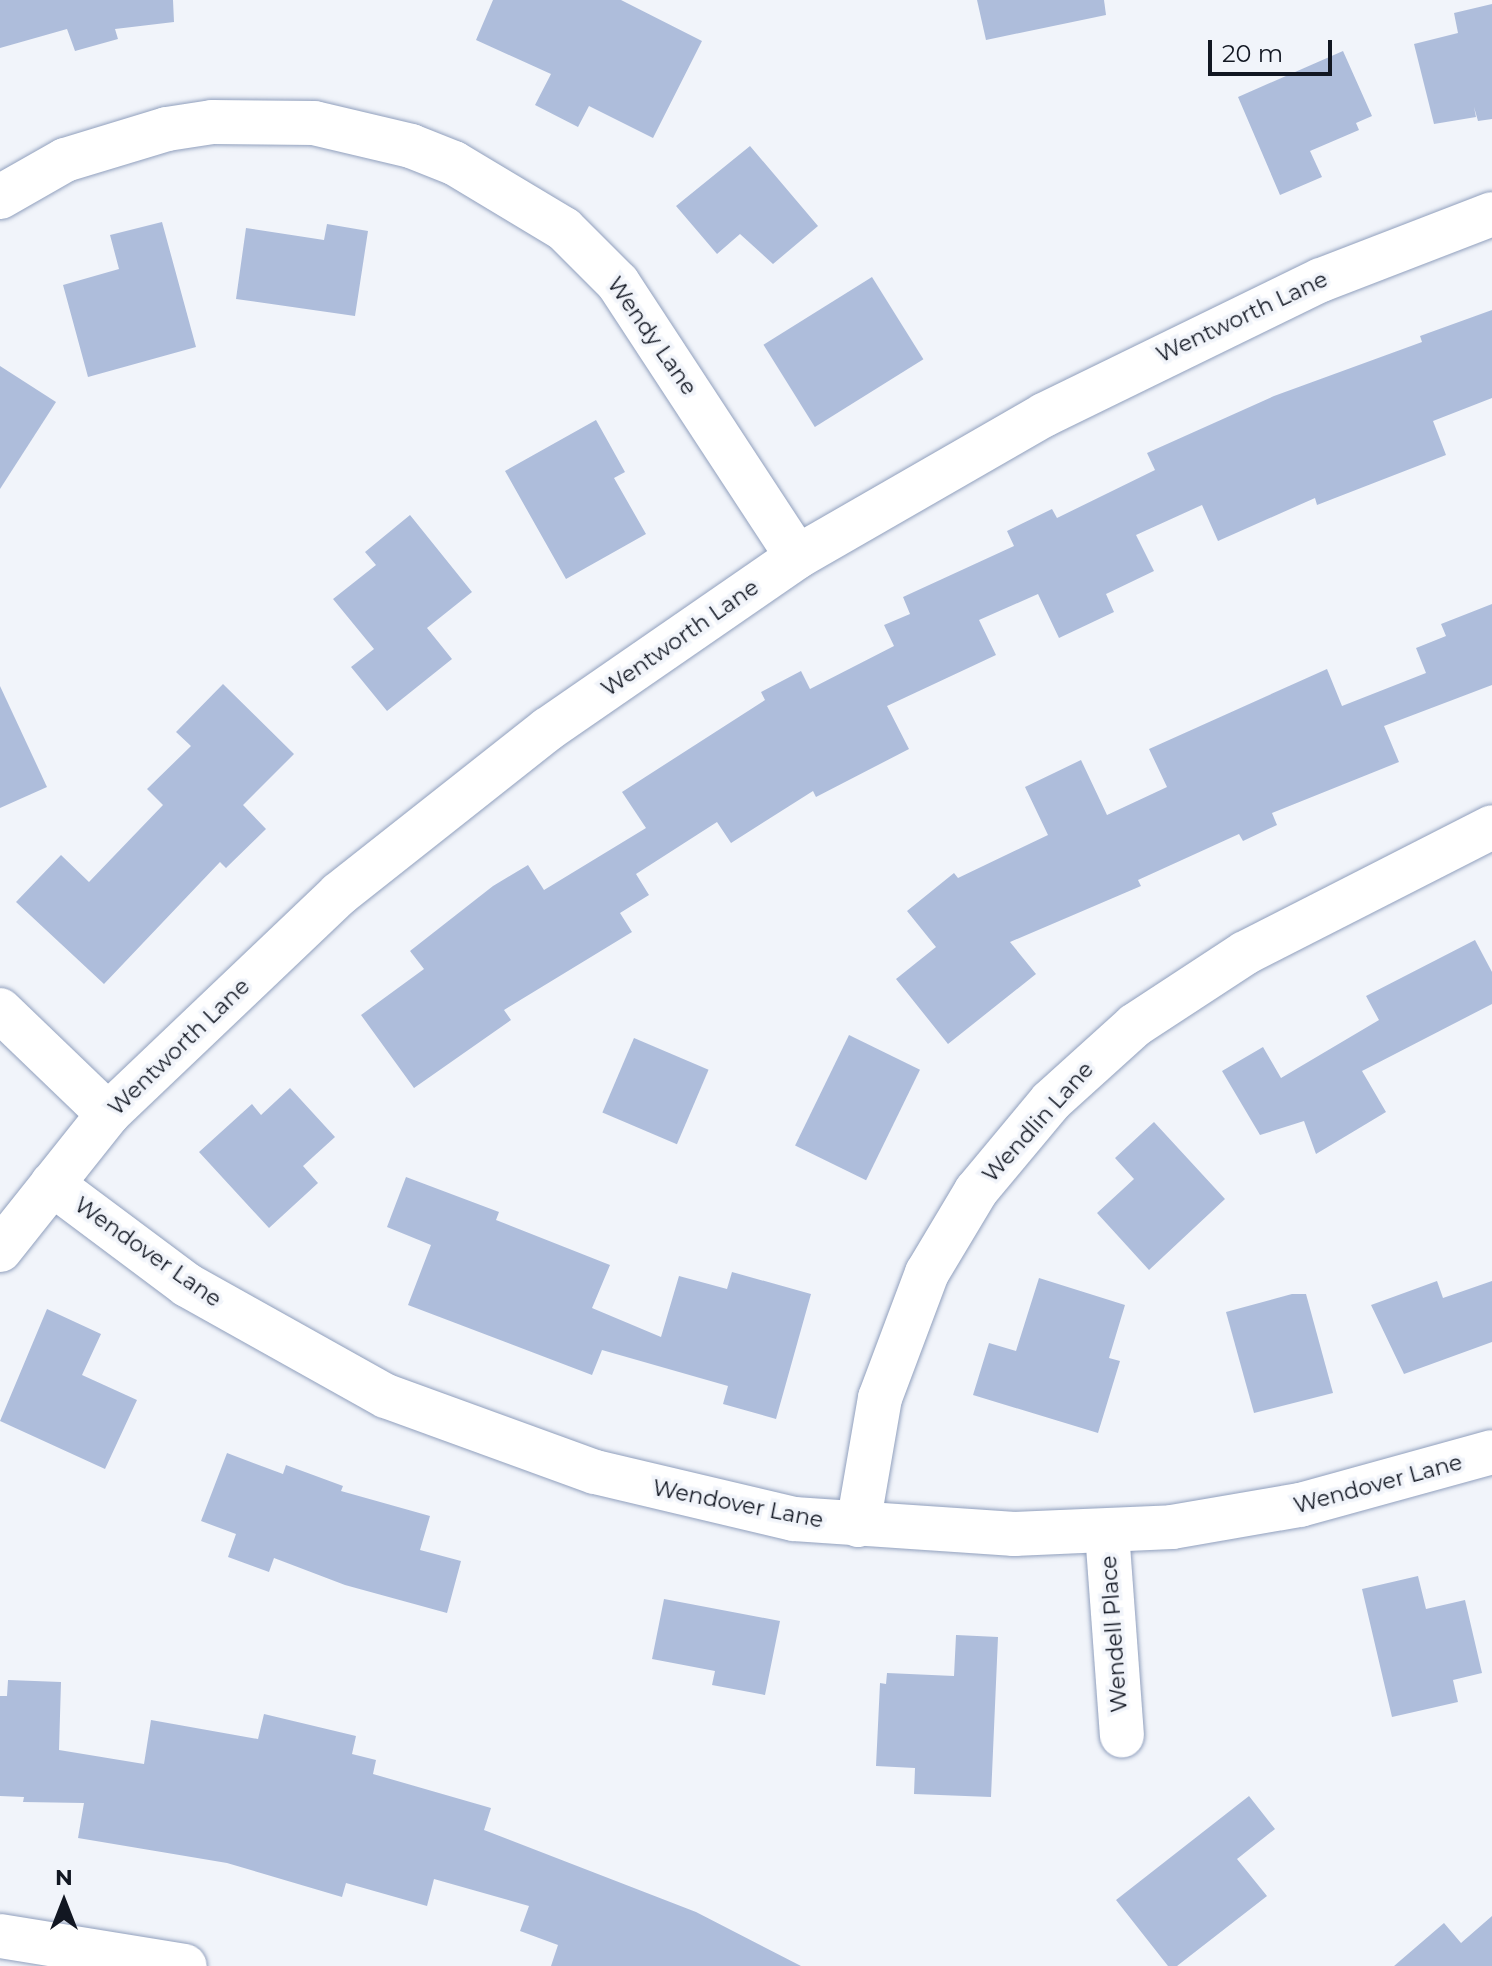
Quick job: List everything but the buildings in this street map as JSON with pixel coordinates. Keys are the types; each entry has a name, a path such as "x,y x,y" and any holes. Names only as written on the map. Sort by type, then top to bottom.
{"street":[{"name":"Wendy Lane","path":"0,197 65,160 167,129 212,122 314,123 400,142 454,163 564,229 618,283 797,557"},
{"name":"Wentworth Lane","path":"0,1250 108,1114 339,894 548,729 797,557 1143,363 1335,275 1492,214"},
{"name":"Wendlin Lane","path":"858,1525 880,1398 927,1273 976,1191 1051,1101 1135,1025 1222,967 1492,827"},
{"path":"0,1010 108,1114"},
{"name":"Wendover Lane","path":"52,1184 187,1285 386,1396 524,1449 649,1487 794,1519 1014,1534 1172,1527 1300,1505 1492,1452"},
{"name":"Wendell Place","path":"1107,1532 1122,1735"},
{"path":"0,1936 185,1966"}]}
